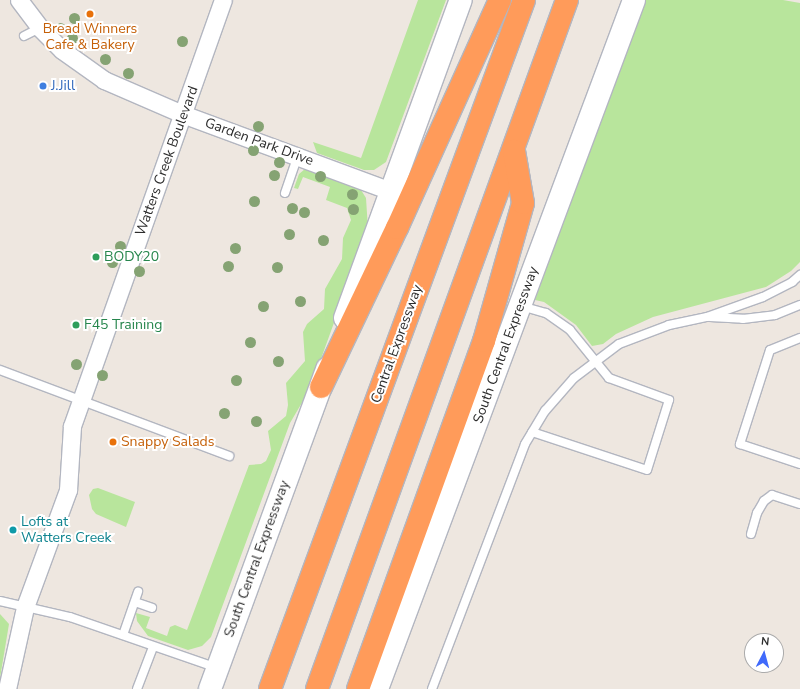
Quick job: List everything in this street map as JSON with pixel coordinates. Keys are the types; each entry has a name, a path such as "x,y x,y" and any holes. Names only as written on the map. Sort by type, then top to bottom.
{"highway":[{"path":"321,387 397,228 500,0"},
{"name":"Central Expressway","path":"270,689 524,0"},
{"path":"317,689 514,150 567,0"},
{"path":"358,689 490,318 523,203 514,150"}],"main road":[{"name":"South Central Expressway","path":"210,689 461,0"},
{"name":"South Central Expressway","path":"377,689 634,0"}],"street":[{"name":"Garden Park Drive","path":"19,0 40,28 66,54 104,80 185,115 391,191"},
{"name":"Watters Creek Boulevard","path":"7,689 25,607 68,490 72,426 80,400 185,115 224,0"}],"lane":[{"path":"24,36 40,28"},
{"path":"285,193 298,156"},
{"path":"432,689 510,482 532,432 545,411 574,378 619,344 669,325 707,317 763,297 792,282 800,275"},
{"path":"707,317 743,319 775,315 800,305"},
{"path":"520,306 546,313 570,330 609,378 669,400 647,470 532,432"},
{"path":"800,338 770,350 740,444 800,464"},
{"path":"0,370 229,456"},
{"path":"751,534 757,513 764,501 772,495 800,504"},
{"path":"123,635 138,592"},
{"path":"0,601 70,617 153,647 218,668"},
{"path":"135,602 152,608"},
{"path":"137,689 153,647"}],"green space":[{"path":"418,0 446,0 386,162 374,170 364,170 317,153 313,142 361,158"},
{"path":"644,0 783,0 800,3 800,262 791,271 766,287 653,317 616,334 603,344 592,346 576,325 544,302 535,300"},
{"path":"305,169 311,169 353,184 361,190 366,198 368,229 310,389 290,423 211,637 202,646 188,650 148,636 137,621 136,613 150,617 146,628 167,636 170,627 175,625 187,630 249,465 261,464 266,461 271,450 268,431 286,416 288,405 286,383 305,361 303,332 307,324 324,309 325,289 342,259 343,238 351,220 347,208 326,200 330,187 303,177 298,189 294,188 299,174"},
{"path":"98,488 135,502 126,527 96,514 92,509 89,495 93,489"},
{"path":"0,614 9,624 0,678"}],"place":[{"name":"Bread Winners Cafe & Bakery","path":"90,14"},
{"name":"J.Jill","path":"43,86"},
{"name":"BODY20","path":"96,257"},
{"name":"F45 Training","path":"76,325"},
{"name":"Snappy Salads","path":"113,442"},
{"name":"Lofts at Watters Creek","path":"13,530"}]}
